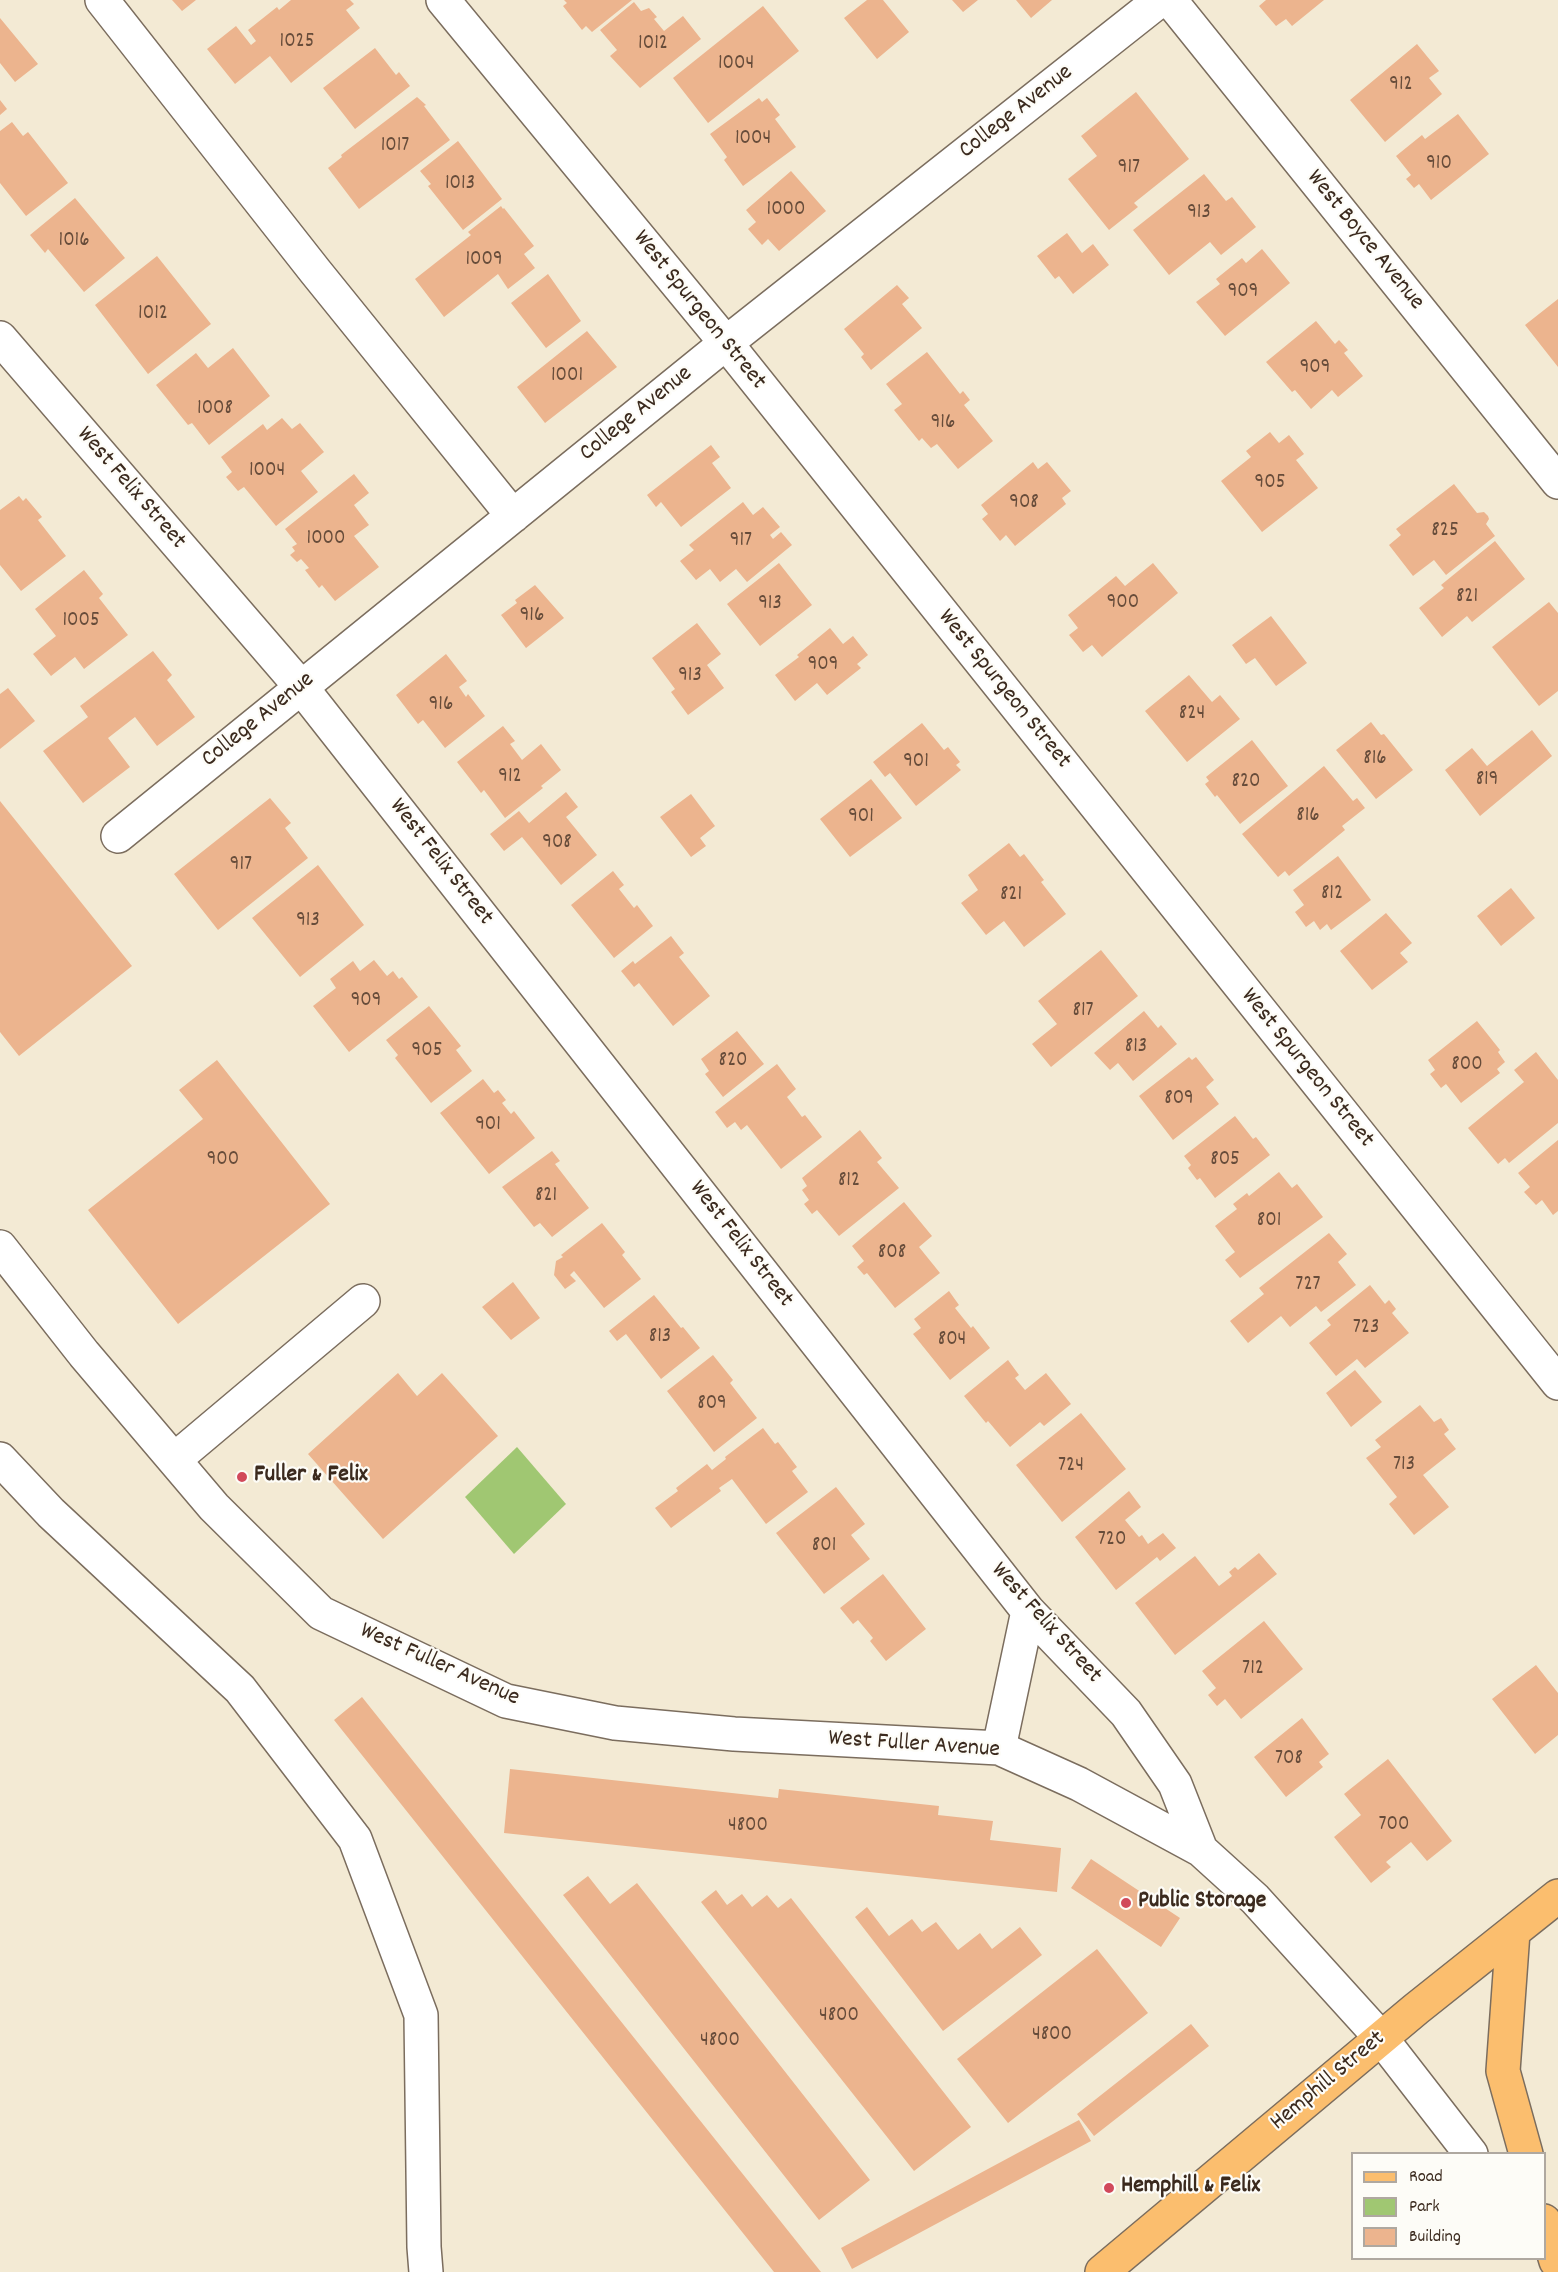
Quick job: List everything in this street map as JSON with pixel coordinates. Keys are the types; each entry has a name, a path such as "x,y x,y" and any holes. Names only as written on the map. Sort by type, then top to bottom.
{"main road":[{"name":"Hemphill Street","path":"1102,2272 1381,2038 1558,1896"},
{"path":"1514,1932 1503,2071 1525,2152"},
{"path":"1546,2225 1554,2261"}],"street":[{"path":"102,0 513,516"},
{"name":"West Spurgeon Street","path":"442,0 726,343 1558,1383"},
{"name":"College Avenue","path":"118,836 726,343 1160,0"},
{"name":"West Boyce Avenue","path":"1170,0 1558,482"},
{"name":"West Felix Street","path":"0,338 301,687 1028,1611 1126,1713 1175,1784 1201,1850 1255,1899 1381,2038 1469,2152"},
{"name":"West Fuller Avenue","path":"0,1247 84,1354 214,1507 321,1613 506,1701 615,1723 734,1734 999,1748 1079,1784 1201,1850"},
{"path":"174,1460 363,1301"},
{"path":"0,1459 51,1513 240,1689 355,1839 421,2014 426,2272"},
{"path":"999,1748 1028,1611"}],"green space":[{"path":"517,1447 566,1504 514,1554 465,1497"}],"building":[{"path":"172,0 196,0 182,11"},
{"path":"291,0 350,0 354,4 346,10 360,28 291,83 270,56 235,84 207,49 236,26 251,45 256,41 248,30 277,7 279,10"},
{"path":"564,0 632,0 592,32 586,26 582,30 563,6 567,3"},
{"path":"867,0 883,0 909,32 877,59 844,18"},
{"path":"952,0 978,0 963,12"},
{"path":"1016,0 1052,0 1031,18"},
{"path":"1266,0 1324,0 1292,26 1286,19 1276,26 1259,6"},
{"path":"634,2 641,11 649,8 657,17 654,19 664,31 683,16 701,39 640,88 610,56 617,50 600,30"},
{"path":"763,6 799,51 708,123 673,78"},
{"path":"0,18 38,64 15,82 0,63"},
{"path":"1417,44 1439,71 1429,78 1442,94 1385,142 1350,100"},
{"path":"375,48 396,75 399,72 410,86 355,129 323,88"},
{"path":"1136,92 1189,159 1134,203 1138,207 1109,230 1068,179 1097,156 1081,136"},
{"path":"417,97 426,105 424,106 450,140 359,209 328,168 342,157 341,155"},
{"path":"759,98 762,102 767,98 780,115 775,119 796,147 743,186 724,160 727,157 710,134"},
{"path":"0,100 7,109 0,115"},
{"path":"1458,114 1489,154 1431,200 1419,184 1414,188 1406,179 1411,175 1396,156 1422,135 1425,139"},
{"path":"12,122 23,136 28,132 68,183 26,216 0,183 0,131"},
{"path":"458,141 502,199 463,230 428,186 431,184 420,171"},
{"path":"791,171 826,211 779,251 768,239 762,245 748,229 756,222 746,210"},
{"path":"1204,174 1226,201 1232,197 1256,227 1221,255 1210,242 1169,275 1133,230"},
{"path":"75,198 125,258 84,292 48,249 45,253 30,235"},
{"path":"501,206 534,246 524,254 535,268 508,289 498,274 444,317 415,279 471,235 468,232"},
{"path":"1067,233 1082,253 1093,244 1109,265 1073,294 1059,276 1055,279 1037,256"},
{"path":"1262,249 1290,283 1225,336 1196,302 1220,284 1216,279 1242,258 1246,263"},
{"path":"157,256 211,324 148,374 95,305"},
{"path":"548,274 581,321 546,348 511,303"},
{"path":"897,285 909,298 902,304 922,328 871,370 861,357 864,354 844,329"},
{"path":"1558,299 1558,367 1525,325"},
{"path":"1316,321 1335,344 1339,340 1348,350 1344,353 1363,376 1338,397 1332,390 1311,409 1295,390 1292,392 1266,362"},
{"path":"587,331 617,367 545,423 517,387"},
{"path":"233,348 270,396 209,445 192,423 188,425 156,385 196,353 208,368"},
{"path":"927,352 960,394 963,391 970,400 964,405 993,441 958,469 937,444 931,448 922,438 919,441 894,410 902,404 886,384"},
{"path":"282,418 292,429 300,423 324,452 301,471 318,492 276,526 244,487 238,491 226,477 232,472 221,457 263,424 267,430"},
{"path":"1270,432 1279,443 1289,435 1304,454 1296,460 1318,488 1262,532 1221,481 1251,457 1246,451"},
{"path":"711,445 720,457 712,463 731,488 681,527 661,502 656,507 647,495"},
{"path":"1033,462 1038,469 1047,462 1071,491 1062,498 1066,504 1015,546 1006,535 1000,541 982,519 988,514 981,505"},
{"path":"354,474 369,493 354,505 369,525 354,536 379,567 335,601 322,585 319,588 305,570 309,568 301,559 297,562 290,555 295,551 292,547 297,544 285,529"},
{"path":"1454,484 1477,513 1484,512 1488,516 1486,524 1495,536 1446,575 1434,560 1413,576 1389,545 1401,535 1396,529"},
{"path":"19,496 23,501 26,498 42,517 38,520 66,556 21,591 0,565 0,510"},
{"path":"743,502 753,515 763,507 780,527 770,535 773,539 781,532 792,545 747,582 736,569 720,582 710,569 696,580 680,561 694,550 689,545"},
{"path":"1495,541 1525,579 1472,622 1467,616 1442,637 1419,608 1444,588 1441,585"},
{"path":"779,563 812,605 760,646 727,604"},
{"path":"1153,563 1178,593 1102,657 1092,645 1083,652 1069,635 1078,628 1068,615 1116,576 1125,586"},
{"path":"84,570 103,594 99,598 128,635 84,669 75,657 51,676 33,654 56,636 35,609"},
{"path":"535,585 564,618 526,648 501,615 517,603 515,600"},
{"path":"1549,602 1558,613 1558,691 1539,706 1492,647"},
{"path":"1271,616 1307,663 1276,686 1255,658 1246,664 1232,645"},
{"path":"697,623 721,654 707,665 724,688 688,715 671,692 675,689 652,658"},
{"path":"830,628 843,644 853,636 868,655 857,664 861,668 827,695 817,683 795,701 775,675 799,657 797,655"},
{"path":"153,651 172,675 167,680 195,717 157,746 135,717 108,738 130,767 83,803 43,751 88,717 80,706"},
{"path":"446,654 467,681 459,687 466,697 468,694 485,716 445,748 423,720 418,724 396,695"},
{"path":"1189,675 1212,702 1220,695 1240,719 1187,762 1145,711"},
{"path":"8,688 35,721 0,749 0,694"},
{"path":"1371,722 1381,735 1384,734 1413,770 1376,799 1336,750"},
{"path":"922,723 944,750 948,747 960,762 956,765 961,770 916,806 890,773 885,777 873,762"},
{"path":"503,726 515,741 510,744 522,760 541,744 561,770 541,786 543,788 505,818 484,790 481,793 457,762"},
{"path":"1532,730 1552,756 1480,816 1445,770 1472,748 1487,766"},
{"path":"1252,740 1288,786 1240,824 1205,784 1209,781 1206,777"},
{"path":"1324,766 1353,801 1357,798 1365,808 1342,826 1345,830 1289,876 1285,871 1278,877 1242,834"},
{"path":"871,779 902,818 850,857 820,819"},
{"path":"566,792 578,807 566,817 597,855 561,885 522,837 504,851 490,834 519,811 529,823"},
{"path":"691,794 715,826 700,838 706,846 691,857 660,817"},
{"path":"270,798 291,823 285,828 308,858 218,930 174,874"},
{"path":"0,801 132,966 19,1056 0,1032"},
{"path":"1009,843 1020,857 1024,854 1044,880 1041,882 1066,914 1024,947 1004,921 986,935 961,903 978,890 968,875"},
{"path":"1338,856 1371,900 1331,930 1327,924 1320,930 1314,921 1306,927 1295,912 1304,905 1293,890"},
{"path":"318,865 364,925 300,977 252,918"},
{"path":"613,871 624,885 619,889 634,908 637,905 653,926 614,958 571,905"},
{"path":"1511,888 1535,918 1501,946 1477,916"},
{"path":"1386,913 1412,943 1400,953 1408,962 1372,990 1340,951"},
{"path":"671,936 684,953 679,957 710,996 673,1026 639,983 634,987 621,971 633,961 635,964"},
{"path":"1101,950 1138,996 1051,1067 1032,1044 1057,1024 1038,1001"},
{"path":"374,960 387,976 393,971 399,979 402,977 418,997 349,1052 313,1006 336,988 330,979 353,961 360,971"},
{"path":"429,1006 461,1046 456,1050 472,1071 431,1103 395,1058 398,1055 386,1040"},
{"path":"1144,1011 1158,1028 1161,1025 1177,1044 1133,1081 1118,1063 1110,1070 1094,1053"},
{"path":"1477,1021 1500,1050 1498,1052 1505,1062 1497,1069 1500,1073 1461,1103 1446,1084 1441,1088 1430,1074 1435,1070 1428,1060"},
{"path":"737,1031 764,1064 723,1097 705,1074 709,1071 701,1059"},
{"path":"1536,1052 1558,1080 1558,1123 1509,1163 1505,1158 1498,1164 1468,1128 1524,1082 1514,1070"},
{"path":"1189,1057 1192,1060 1196,1057 1214,1080 1206,1087 1219,1104 1173,1140 1139,1096"},
{"path":"217,1060 330,1204 178,1324 88,1210 203,1119 179,1090"},
{"path":"777,1064 796,1089 787,1097 802,1117 805,1115 822,1137 781,1169 747,1125 741,1130 735,1122 727,1128 715,1112"},
{"path":"483,1079 494,1093 498,1090 506,1100 502,1103 511,1114 514,1111 535,1138 489,1174 440,1113"},
{"path":"1235,1116 1253,1139 1256,1137 1270,1155 1215,1198 1200,1178 1197,1180 1188,1168 1191,1165 1184,1156"},
{"path":"860,1130 882,1158 877,1162 899,1188 839,1236 817,1210 812,1214 804,1204 809,1200 802,1190 807,1186 802,1178"},
{"path":"1558,1140 1558,1211 1553,1215 1542,1200 1536,1205 1524,1192 1530,1187 1518,1173"},
{"path":"552,1151 560,1161 555,1164 589,1208 552,1237 540,1223 534,1227 502,1187"},
{"path":"1279,1172 1292,1188 1297,1184 1323,1217 1240,1278 1225,1260 1235,1252 1215,1226 1237,1209 1233,1204 1247,1193 1249,1196"},
{"path":"904,1202 932,1236 919,1247 940,1273 895,1308 867,1273 864,1275 857,1267 864,1261 852,1246"},
{"path":"602,1223 625,1252 622,1255 641,1279 604,1308 574,1271 570,1275 576,1281 565,1289 554,1275 556,1261 563,1257 561,1255"},
{"path":"1329,1233 1347,1254 1338,1262 1356,1285 1321,1312 1316,1306 1290,1327 1281,1316 1248,1343 1230,1321 1264,1294 1259,1288"},
{"path":"513,1282 540,1318 511,1340 482,1307"},
{"path":"1370,1285 1385,1304 1389,1300 1396,1309 1392,1313 1409,1333 1365,1368 1357,1359 1336,1376 1309,1343 1331,1325 1327,1320"},
{"path":"949,1291 959,1305 955,1308 990,1348 950,1380 913,1334 921,1328 914,1319"},
{"path":"654,1295 700,1348 661,1379 626,1334 617,1341 609,1331"},
{"path":"713,1355 733,1380 730,1383 757,1418 714,1452 667,1391"},
{"path":"1008,1360 1019,1375 1015,1378 1025,1390 1046,1373 1071,1404 1044,1426 1040,1422 1010,1447 964,1396"},
{"path":"1355,1370 1382,1402 1351,1427 1326,1393"},
{"path":"398,1373 417,1396 442,1373 498,1436 383,1539 308,1454"},
{"path":"1420,1405 1434,1422 1441,1418 1449,1430 1444,1434 1456,1449 1423,1475 1449,1507 1414,1535 1389,1504 1397,1497 1366,1458 1381,1447 1375,1440"},
{"path":"1081,1413 1126,1469 1062,1522 1016,1465"},
{"path":"763,1428 775,1444 778,1442 797,1467 792,1471 808,1492 766,1524 732,1479 719,1488 721,1491 671,1528 655,1508 678,1491 676,1488 707,1464 712,1470"},
{"path":"836,1487 865,1524 851,1535 870,1559 824,1594 776,1533"},
{"path":"1129,1491 1141,1507 1125,1520 1139,1537 1142,1535 1148,1544 1163,1533 1176,1548 1160,1561 1157,1557 1116,1590 1075,1537"},
{"path":"1259,1553 1277,1574 1175,1655 1135,1603 1195,1556 1219,1586 1232,1576 1229,1572 1235,1567 1238,1570"},
{"path":"883,1574 926,1629 886,1661 870,1641 873,1638 858,1620 853,1624 840,1608"},
{"path":"1264,1621 1303,1669 1241,1719 1225,1699 1217,1706 1208,1695 1216,1688 1202,1671"},
{"path":"1536,1665 1558,1693 1558,1735 1535,1754 1492,1699"},
{"path":"362,1697 821,2272 774,2272 334,1720"},
{"path":"1302,1718 1329,1754 1319,1762 1323,1767 1286,1797 1254,1757"},
{"path":"1388,1759 1452,1841 1427,1861 1411,1842 1386,1862 1391,1867 1371,1883 1334,1837 1361,1815 1344,1794"},
{"path":"510,1769 778,1798 779,1789 939,1806 938,1815 993,1821 990,1840 1061,1848 1057,1892 504,1833"},
{"name":"Public Storage","path":"1091,1859 1180,1918 1161,1947 1071,1888"},
{"path":"588,1876 610,1904 637,1883 870,2180 819,2220 563,1895"},
{"path":"716,1890 727,1905 742,1894 752,1907 767,1895 778,1908 791,1898 971,2127 914,2171 701,1902"},
{"path":"867,1907 889,1936 912,1919 922,1932 936,1922 958,1950 980,1933 992,1949 1020,1927 1042,1955 943,2031 855,1917"},
{"path":"1097,1949 1148,2013 1008,2123 957,2059"},
{"path":"1191,2024 1209,2046 1094,2136 1077,2114"},
{"path":"1079,2120 1091,2141 852,2269 841,2248"}],"place":[{"name":"Fuller & Felix","path":"242,1477"},
{"name":"Public Storage","path":"1126,1903"},
{"name":"Hemphill & Felix","path":"1109,2188"}]}
